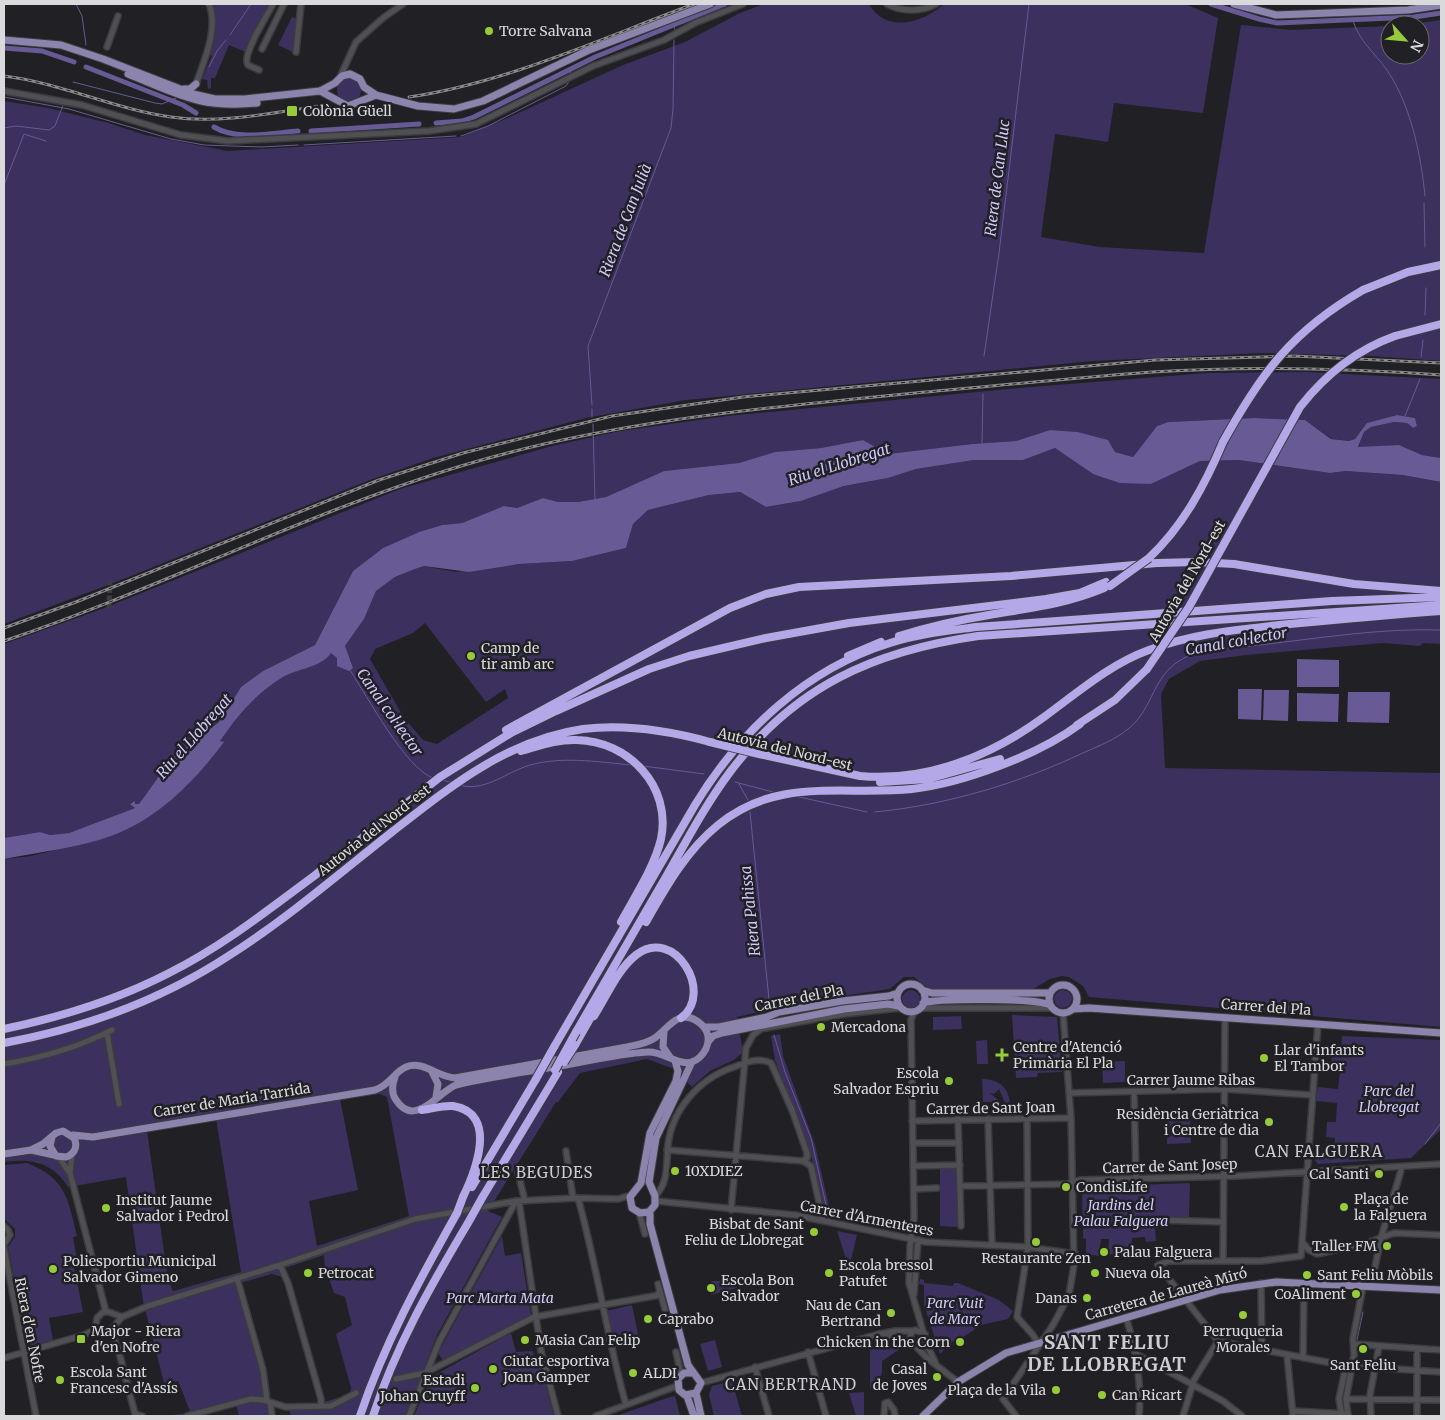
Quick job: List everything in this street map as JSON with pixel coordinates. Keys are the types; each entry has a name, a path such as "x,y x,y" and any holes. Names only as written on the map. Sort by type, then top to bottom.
{"highway":[{"name":"Autovia del Nord-est","path":"4,1029 53,1018 106,1001 148,984 196,959 259,918 462,760 556,710 649,669 689,656 766,638 849,623 1046,599 1080,593 1108,584 1147,556 1165,538 1185,508 1254,388 1278,356 1317,319 1362,290 1408,272 1441,265"},
{"name":"Autovia del Nord-est","path":"4,1043 60,1031 105,1016 148,1000 200,973 267,929 466,775 493,759 542,738 597,728 645,730 710,742 759,754 775,761 847,778 909,781 953,774 993,762 1080,724 1115,700 1147,668 1189,607 1300,407 1320,384 1345,363 1369,347 1395,336 1441,324"},
{"path":"462,760 548,706 631,664 724,612 755,598 799,588 1011,576 1197,562 1251,567 1354,584 1441,591"},
{"path":"360,1416 378,1367 405,1307 464,1198 536,1079 705,788 742,739 802,683 863,648 923,628 959,620 1048,607 1083,597 1108,584"},
{"path":"779,704 850,660 889,643 928,633 1041,621 1332,601 1441,597"},
{"path":"373,1416 409,1329 435,1278 555,1074 716,792 748,749 775,722 826,684 860,666 898,652 936,642 1036,632 1441,605"},
{"path":"759,754 844,773 876,777 905,775 946,767 971,759 1017,736 1102,675 1147,650 1175,641 1233,630 1441,611"},
{"path":"555,1074 575,1046 579,1032 678,869 711,831 745,808 796,792 911,789 936,785 963,778 1004,763 1055,741 1080,724"},
{"path":"493,759 551,743 575,740 607,745 628,756 646,774 661,806 660,840 655,856 620,924 605,961"},
{"path":"579,1032 628,963 638,954 651,948 663,948 674,952 681,958 688,970 693,1003 689,1011 681,1018"},
{"path":"422,1110 441,1106 459,1108 468,1112 477,1122 480,1150 464,1198"}],"main road":[{"path":"195,91 203,97 235,100 320,91 338,80 353,75 360,79 364,86 376,95 436,109 461,108 477,104 595,48 710,4"},
{"path":"1234,4 1276,15 1441,5"},
{"path":"4,40 47,42 90,55 187,95 195,91"},
{"path":"336,98 333,92 338,80"},
{"path":"361,100 364,86"},
{"path":"195,91 219,105 248,104 307,92"},
{"path":"320,91 348,106 376,95"},
{"name":"Carrer del Pla","path":"704,1027 719,1027 783,1011 842,1001 889,996 898,993 902,987 909,984 916,985 922,990"},
{"path":"922,990 932,994 1050,993 1058,985 1066,985 1075,990 1078,999 1089,1008"},
{"path":"898,993 911,1009 924,996 922,990"},
{"path":"1050,993 1051,1006 1064,1013 1073,1009 1078,999"},
{"name":"Carrer del Pla","path":"708,1042 717,1034 728,1031 844,1009 888,1004 911,1009 996,1001 1044,1002 1051,1006"},
{"name":"Carrer del Pla","path":"1073,1009 1089,1008 1441,1033"},
{"path":"375,1090 394,1097 406,1109 422,1110 456,1085 649,1052 684,1063 692,1062 702,1055 708,1042 704,1027 694,1019 681,1018 670,1022 664,1030 648,1042 455,1078 444,1077 431,1072"},
{"path":"664,1030 663,1047 673,1059 678,1071 677,1078 650,1133 641,1183 631,1194 630,1203 644,1212 650,1224 687,1372 701,1383 696,1393 701,1416"},
{"path":"644,1212 654,1195 650,1172 656,1138 692,1062"},
{"path":"375,1090 384,1086 403,1068 412,1065 424,1066 431,1072 437,1082 436,1098"},
{"path":"394,1097 392,1087 395,1077"},
{"name":"Carrer de Maria Tarrida","path":"73,1135 93,1137 375,1090"},
{"path":"4,1154 31,1150 62,1131 73,1135 76,1142 73,1152 57,1156 31,1150"},
{"path":"52,1137 50,1146 57,1156"},
{"name":"Carrer de Maria Tarrida","path":"73,1152 93,1137"},
{"path":"638,1187 654,1195"},
{"name":"Carretera de Laureà Miró","path":"924,1416 958,1382 999,1356 1040,1341 1186,1302 1220,1290 1261,1282 1304,1282 1441,1290"},
{"path":"687,1372 677,1386 687,1396 694,1416"},
{"path":"687,1396 696,1393"}],"street":[{"path":"195,91 212,26 212,13 209,4"},
{"path":"259,70 248,65 246,58 251,43 273,4"},
{"path":"262,49 284,4"},
{"path":"296,52 301,4"},
{"path":"338,80 350,51 359,39 403,4"},
{"path":"4,91 48,97 82,105 181,136 228,141 364,135 458,128 476,124 593,66 664,40 695,23 743,4"},
{"path":"887,4 899,9 912,10 927,8 936,4"},
{"path":"107,47 118,16"},
{"path":"346,64 353,75"},
{"path":"911,1009 914,1222 909,1283 928,1345 936,1364"},
{"name":"Carrer del Pla","path":"728,1031 762,1029 844,1014 911,1009"},
{"path":"1016,1416 1003,1399 1069,1295 1074,1265 1071,1118 1064,1013"},
{"path":"1223,1261 1226,1017"},
{"path":"1318,1024 1301,1256 1261,1261 1169,1261 1158,1265 1218,1341 1350,1366 1441,1372"},
{"path":"731,1210 748,1043 753,1035 762,1029"},
{"path":"4,1064 88,1042 109,1031 119,1104"},
{"path":"654,1195 664,1185 667,1150 675,1120 696,1090 723,1070 745,1063 765,1060 771,1063 792,1110 807,1153 807,1158 803,1161"},
{"name":"Carrer Jaume Ribas","path":"1069,1093 1224,1089 1312,1095"},
{"path":"1134,1092 1136,1178"},
{"path":"1027,1118 1028,1247 1017,1317 1040,1341"},
{"name":"Carrer de Sant Joan","path":"912,1121 1071,1118"},
{"path":"988,1119 992,1246"},
{"path":"958,1120 961,1226"},
{"path":"913,1143 959,1143"},
{"path":"667,1150 803,1161 811,1166 823,1220"},
{"path":"566,1151 576,1198 593,1250 610,1347 626,1405"},
{"path":"73,1152 70,1173 106,1312"},
{"path":"57,1156 70,1173"},
{"name":"Carrer de Sant Josep","path":"960,1186 1067,1184 1073,1181 1223,1176 1441,1164"},
{"path":"913,1166 960,1165"},
{"path":"1371,1286 1381,1238 1402,1166"},
{"path":"518,1172 520,1201 536,1317 542,1351 558,1416"},
{"path":"914,1189 937,1188"},
{"path":"618,1199 631,1194"},
{"name":"Carrer d'Armenteres","path":"654,1195 731,1210 795,1215 918,1240 1028,1247 1075,1254"},
{"path":"122,1317 106,1312 100,1313 96,1318 98,1328 104,1332 111,1331 122,1317 170,1298 237,1278 415,1219 520,1201 576,1198 618,1199 630,1203"},
{"path":"409,1416 431,1360 453,1314 520,1201"},
{"path":"644,1212 645,1234"},
{"path":"1157,1220 1223,1222"},
{"path":"4,1226 10,1235 8,1241 4,1244"},
{"path":"1302,1242 1317,1254 1368,1243 1394,1232 1441,1235"},
{"path":"914,1296 918,1240"},
{"path":"1067,1252 1074,1242"},
{"name":"Riera d'en Nofre","path":"4,1248 11,1294 36,1416"},
{"path":"280,1264 302,1330 321,1399 321,1406"},
{"path":"237,1278 263,1370 272,1416"},
{"path":"1261,1282 1262,1350"},
{"path":"1303,1358 1304,1282"},
{"path":"658,1284 665,1309"},
{"path":"1345,1415 1354,1344 1352,1339 1363,1286"},
{"path":"396,1379 425,1374 439,1365 536,1317 658,1295 660,1290"},
{"path":"4,1295 11,1294"},
{"path":"114,1315 116,1325"},
{"path":"912,1344 909,1337 920,1317"},
{"path":"1126,1317 1136,1354 1140,1392 1139,1415"},
{"path":"4,1358 84,1335 98,1328"},
{"path":"111,1331 121,1359 134,1415 142,1416"},
{"path":"701,1383 808,1352 872,1336 896,1331 913,1331 925,1334"},
{"path":"902,1339 906,1332"},
{"path":"872,1336 892,1336 912,1344 958,1382"},
{"path":"1183,1416 1192,1384 1218,1341"},
{"path":"1354,1344 1441,1350"},
{"path":"918,1350 924,1349 928,1345"},
{"path":"1371,1416 1370,1400 1379,1346"},
{"path":"1417,1349 1417,1416"},
{"path":"676,1352 687,1372"},
{"path":"808,1352 826,1416"},
{"path":"1136,1354 1223,1400 1242,1416"},
{"path":"1287,1355 1293,1414 1345,1415"},
{"path":"431,1360 439,1365"},
{"path":"1345,1415 1339,1399 1350,1366"},
{"path":"755,1367 769,1416"},
{"path":"596,1416 677,1386"},
{"path":"187,1416 246,1400 269,1401 286,1407 331,1406 356,1393"},
{"path":"1346,1399 1441,1400"},
{"path":"884,1416 884,1403 888,1402 894,1410 895,1416"}],"green space":[{"path":"212,4 270,4 246,52 229,45 215,78 211,78 211,88 208,89 207,80 202,79 212,56 207,54 215,20"},
{"path":"763,4 869,4 876,13 885,19 905,22 926,16 944,4 1185,4 1218,18 1203,113 1114,103 1108,142 1055,134 1041,237 1100,247 1204,253 1241,25 1291,30 1380,26 1380,65 1430,65 1430,22 1441,20 1441,361 1371,356 1263,353 1093,361 686,400 586,418 433,458 370,480 116,582 4,624 4,101 48,108 108,123 145,135 227,151 461,137 510,117 623,65 685,42 738,14"},
{"path":"292,17 299,20 295,53 278,45"},
{"path":"344,78 354,78 361,85 361,95 354,102 344,102 337,95 337,85"},
{"path":"1307,372 1441,379 1441,458 1422,455 1399,445 1358,448 1364,432 1371,427 1394,422 1407,423 1413,428 1417,426 1415,418 1397,415 1367,423 1355,439 1349,441 1332,439 1305,420 1254,418 1168,422 1157,426 1133,457 1115,452 1108,440 1078,432 1050,430 1016,441 888,454 863,440 821,448 775,452 739,463 664,471 606,497 578,502 558,502 543,498 517,508 504,506 462,523 442,525 419,532 383,548 353,571 315,645 263,671 241,687 219,722 172,758 139,804 135,804 135,801 131,804 135,808 69,833 50,835 40,832 4,838 4,644 102,609 400,489 552,446 620,431 727,416 1008,389 1207,373"},
{"path":"1055,448 1093,474 1151,484 1200,461 1239,460 1330,473 1346,471 1401,475 1441,482 1441,644 1423,643 1420,646 1382,643 1200,661 1169,679 1161,694 1165,768 1441,773 1441,1027 1089,997 1083,986 1069,977 1062,976 1050,979 1033,989 929,989 914,977 904,977 890,989 808,1001 737,1017 743,1052 734,1060 710,1071 692,1087 674,1069 647,1059 580,1073 558,1102 556,1102 488,1211 502,1217 437,1335 406,1416 291,1416 289,1408 269,1406 271,1416 239,1416 236,1404 196,1416 159,1416 183,1414 190,1411 178,1381 164,1383 143,1301 126,1177 68,1187 48,1167 32,1162 4,1162 4,859 31,856 91,841 130,828 141,821 223,742 219,741 248,704 274,682 322,661 331,652 338,658 337,666 351,661 346,654 345,646 364,619 376,591 395,577 415,569 424,566 456,572 519,564 572,561 626,548 633,524 648,510 709,495 740,492 767,507 801,501 844,486 888,478 916,469 974,460 1023,460","holes":["425,623 486,702 505,689 508,698 437,744 423,740 404,718 370,659 375,649 413,633","380,1094 387,1097 409,1216 317,1246 309,1201 358,1190 340,1099","216,1119 241,1272 173,1291 168,1280 147,1131","324,1255 325,1268 334,1293 345,1297 352,1325 336,1334 351,1388 350,1394 308,1405 286,1405 268,1398 240,1283 272,1274 285,1278 285,1268"]},
{"path":"907,990 915,990 920,995 918,1006 907,1008 902,1003 902,995"},
{"path":"1059,990 1067,990 1072,995 1070,1006 1059,1008 1054,1003 1054,995"},
{"path":"1012,1015 1057,1017 1062,1072 1038,1073 1037,1077 1016,1078"},
{"path":"961,1016 962,1029 933,1030 933,1017"},
{"path":"780,1034 783,1056 815,1145 832,1219 826,1217 811,1156 775,1060 771,1036"},
{"name":"Parc del Llobregat","path":"1342,1036 1441,1040 1441,1129 1411,1158 1318,1164 1315,1160 1315,1156 1334,1157 1335,1138 1326,1137 1327,1122 1336,1122 1337,1103 1316,1101 1318,1087 1338,1089 1340,1070 1331,1069 1332,1054 1341,1054"},
{"path":"987,1040 988,1064 977,1064 976,1041"},
{"path":"1125,1061 1125,1082 1103,1083 1102,1062"},
{"path":"982,1079 994,1081 1002,1086 1008,1094 1010,1106 1004,1101 999,1089 994,1094 990,1093 1000,1102 983,1102"},
{"path":"1167,1119 1190,1119 1191,1143 1167,1144"},
{"path":"27,1163 40,1169 58,1183 68,1201 77,1236 73,1237 77,1260 73,1261 83,1312 49,1318 53,1341 37,1346 29,1344 26,1340 8,1247 15,1237 15,1229 4,1219 4,1165"},
{"path":"940,1167 958,1167 957,1227 940,1226"},
{"name":"Jardins del Palau Falguera","path":"1190,1183 1189,1217 1154,1217 1156,1241 1146,1242 1145,1237 1132,1238 1131,1256 1108,1254 1109,1239 1101,1239 1099,1256 1086,1254 1086,1239 1083,1238 1082,1187"},
{"path":"837,1231 857,1235 849,1268"},
{"name":"Parc Marta Mata","path":"502,1236 505,1256 521,1253 531,1315 443,1361 438,1353"},
{"name":"Parc Vuit de Març","path":"920,1279 924,1280 924,1283 953,1286 954,1283 958,1283 999,1300 1013,1311 1008,1319 981,1325 962,1338 960,1335 940,1354 924,1305 924,1285 919,1284"},
{"path":"711,1281 736,1281 737,1288 711,1295"},
{"path":"632,1305 639,1339 613,1345 606,1311"},
{"name":"Ciutat esportiva Joan Gamper","path":"511,1333 516,1352 533,1351 534,1362 539,1360 554,1416 414,1416 431,1377"},
{"path":"715,1340 722,1367 708,1371 700,1344"},
{"path":"886,1345 900,1349 882,1361 882,1373 877,1387 870,1388 870,1346"},
{"path":"732,1381 742,1416 714,1416 709,1395 712,1386"},
{"path":"864,1392 864,1416 856,1416 849,1393"},
{"name":"Ciutat esportiva Joan Gamper","path":"675,1396 680,1416 616,1416 667,1398"}],"water":[{"name":"Riu el Llobregat","path":"1397,415 1415,418 1417,426 1413,428 1407,423 1394,422 1371,427 1364,432 1358,447 1399,445 1422,455 1441,458 1441,482 1402,475 1346,471 1330,473 1239,460 1200,461 1151,484 1120,483 1093,474 1055,448 1023,460 974,460 916,469 888,478 844,486 801,501 766,507 740,492 709,495 648,510 633,524 626,548 572,561 519,564 469,572 424,566 395,577 376,591 364,619 345,646 353,668 349,671 337,666 337,658 331,653 322,662 289,674 273,683 240,714 220,741 224,742 201,771 160,809 128,829 111,836 71,847 4,859 4,838 40,832 50,835 69,833 135,808 130,804 135,801 135,804 139,804 172,758 219,722 241,687 263,671 315,645 353,571 383,548 419,532 442,525 462,523 504,506 517,508 543,498 558,502 578,502 606,497 664,471 739,463 775,452 821,448 863,440 888,454 1016,441 1050,430 1078,432 1108,440 1115,452 1133,457 1157,426 1168,422 1254,418 1305,420 1331,439 1349,441 1355,439 1367,423"},
{"path":"1297,659 1339,660 1339,687 1297,687"},
{"path":"1238,689 1262,689 1261,720 1238,719"},
{"path":"1264,690 1289,690 1288,721 1263,720"},
{"path":"1348,692 1390,692 1389,723 1347,722"},
{"path":"1297,693 1339,694 1338,722 1297,721"},
{"path":"1053,1042 1053,1053 1028,1055 1027,1052 1022,1052 1022,1043"}],"waterway":[{"path":"76,4 82,16 86,45"},
{"path":"230,35 251,4"},
{"path":"436,123 462,121 474,117 595,57 725,4"},
{"name":"Riera de Can Lluc","path":"984,356 999,253 1029,4"},
{"path":"1211,4 1277,23 1414,17 1441,13"},
{"path":"1353,21 1360,37 1392,78 1405,105 1418,150 1425,196"},
{"path":"673,22 675,30"},
{"path":"209,67 217,51 226,40"},
{"name":"Riera de Can Julià","path":"592,405 588,346 671,128 674,40"},
{"path":"4,48 42,51 74,62"},
{"path":"86,67 183,105 196,113"},
{"path":"570,70 570,76"},
{"path":"461,136 488,126 566,86 570,80"},
{"path":"73,82 155,103 162,104 176,98"},
{"path":"4,97 69,109 171,139 204,145 261,147 298,145"},
{"path":"4,128 16,126 49,130 55,126 63,105"},
{"path":"311,131 419,124"},
{"path":"214,127 233,134 244,135 298,131"},
{"path":"4,185 24,134 46,141"},
{"path":"304,145 456,136"},
{"path":"1424,203 1425,247"},
{"path":"1425,315 1426,288"},
{"path":"1421,357 1423,340"},
{"path":"1405,416 1420,379"},
{"path":"982,443 983,394"},
{"name":"Riera de Can Julià","path":"592,409 592,417"},
{"name":"Riera de Can Julià","path":"593,424 595,500"},
{"name":"Canal col·lector","path":"875,812 929,804 983,791 1035,773 1107,742 1123,733 1137,721 1166,672 1186,657 1203,651 1350,634 1441,630"},
{"name":"Canal col·lector","path":"350,670 399,747 422,772 433,778"},
{"name":"Canal col·lector","path":"459,785 468,787 493,782 524,767 550,761 578,760 632,765"},
{"name":"Canal col·lector","path":"643,766 704,774"},
{"name":"Canal col·lector","path":"442,780 453,783"},
{"name":"Canal col·lector","path":"735,782 773,792"},
{"name":"Riera Pahissa","path":"739,784 748,800"},
{"name":"Canal col·lector","path":"799,797 867,812"},
{"name":"Riera Pahissa","path":"750,812 770,1009"},
{"name":"Riera Pahissa","path":"774,1035 785,1072 811,1138 829,1218"},
{"path":"1425,1144 1441,1123"},
{"path":"1357,1340 1363,1312"}],"tunnel":[{"path":"109,608 110,581"},
{"path":"356,1393 396,1379"}],"railway":[{"path":"409,97 482,81 518,70 589,45 694,4"},
{"path":"4,76 46,84 150,113 189,119 245,117 319,106"},
{"path":"4,628 76,602 379,480 463,453 612,416 743,397 1155,360 1294,356 1441,363"},
{"path":"4,641 119,598 289,528 403,485 461,466 517,451 630,427 800,404 1152,372 1296,369 1441,375"}],"place":[{"name":"Torre Salvana","path":"489,31"},
{"name":"Colònia Güell","path":"292,111"},
{"name":"Camp de tir amb arc","path":"471,656"},
{"name":"Mercadona","path":"821,1027"},
{"name":"Centre d'Atenció Primària El Pla","path":"1002,1055"},
{"name":"Llar d'infants El Tambor","path":"1264,1058"},
{"name":"Escola Salvador Espriu","path":"949,1081"},
{"name":"Residència Geriàtrica i Centre de dia","path":"1269,1122"},
{"name":"10XDIEZ","path":"675,1171"},
{"name":"Cal Santi","path":"1379,1174"},
{"name":"CondisLife","path":"1066,1187"},
{"name":"Plaça de la Falguera","path":"1344,1207"},
{"name":"Institut Jaume Salvador i Pedrol","path":"106,1208"},
{"name":"Bisbat de Sant Feliu de Llobregat","path":"814,1232"},
{"name":"Restaurante Zen","path":"1036,1242"},
{"name":"Taller FM","path":"1387,1246"},
{"name":"Palau Falguera","path":"1104,1252"},
{"name":"Poliesportiu Municipal Salvador Gimeno","path":"53,1269"},
{"name":"Petrocat","path":"308,1273"},
{"name":"Escola bressol Patufet","path":"829,1273"},
{"name":"Nueva ola","path":"1095,1273"},
{"name":"Sant Feliu Mòbils","path":"1307,1275"},
{"name":"Escola Bon Salvador","path":"711,1288"},
{"name":"CoAliment","path":"1356,1294"},
{"name":"Danas","path":"1087,1298"},
{"name":"Nau de Can Bertrand","path":"891,1313"},
{"name":"Perruqueria Morales","path":"1243,1315"},
{"name":"Caprabo","path":"648,1319"},
{"name":"Major - Riera d'en Nofre","path":"81,1339"},
{"name":"Masia Can Felip","path":"525,1340"},
{"name":"Chicken in the Corn","path":"960,1342"},
{"name":"Sant Feliu","path":"1363,1349"},
{"name":"Ciutat esportiva Joan Gamper","path":"493,1369"},
{"name":"ALDI","path":"633,1373"},
{"name":"Casal de Joves","path":"937,1377"},
{"name":"Escola Sant Francesc d'Assís","path":"60,1380"},
{"name":"Estadi Johan Cruyff","path":"475,1388"},
{"name":"Plaça de la Vila","path":"1056,1390"},
{"name":"Can Ricart","path":"1102,1395"}],"district":[{"name":"CAN FALGUERA","path":"1319,1151"},
{"name":"LES BEGUDES","path":"537,1172"},
{"name":"SANT FELIU DE LLOBREGAT","path":"1107,1353"},
{"name":"CAN BERTRAND","path":"791,1384"}]}
